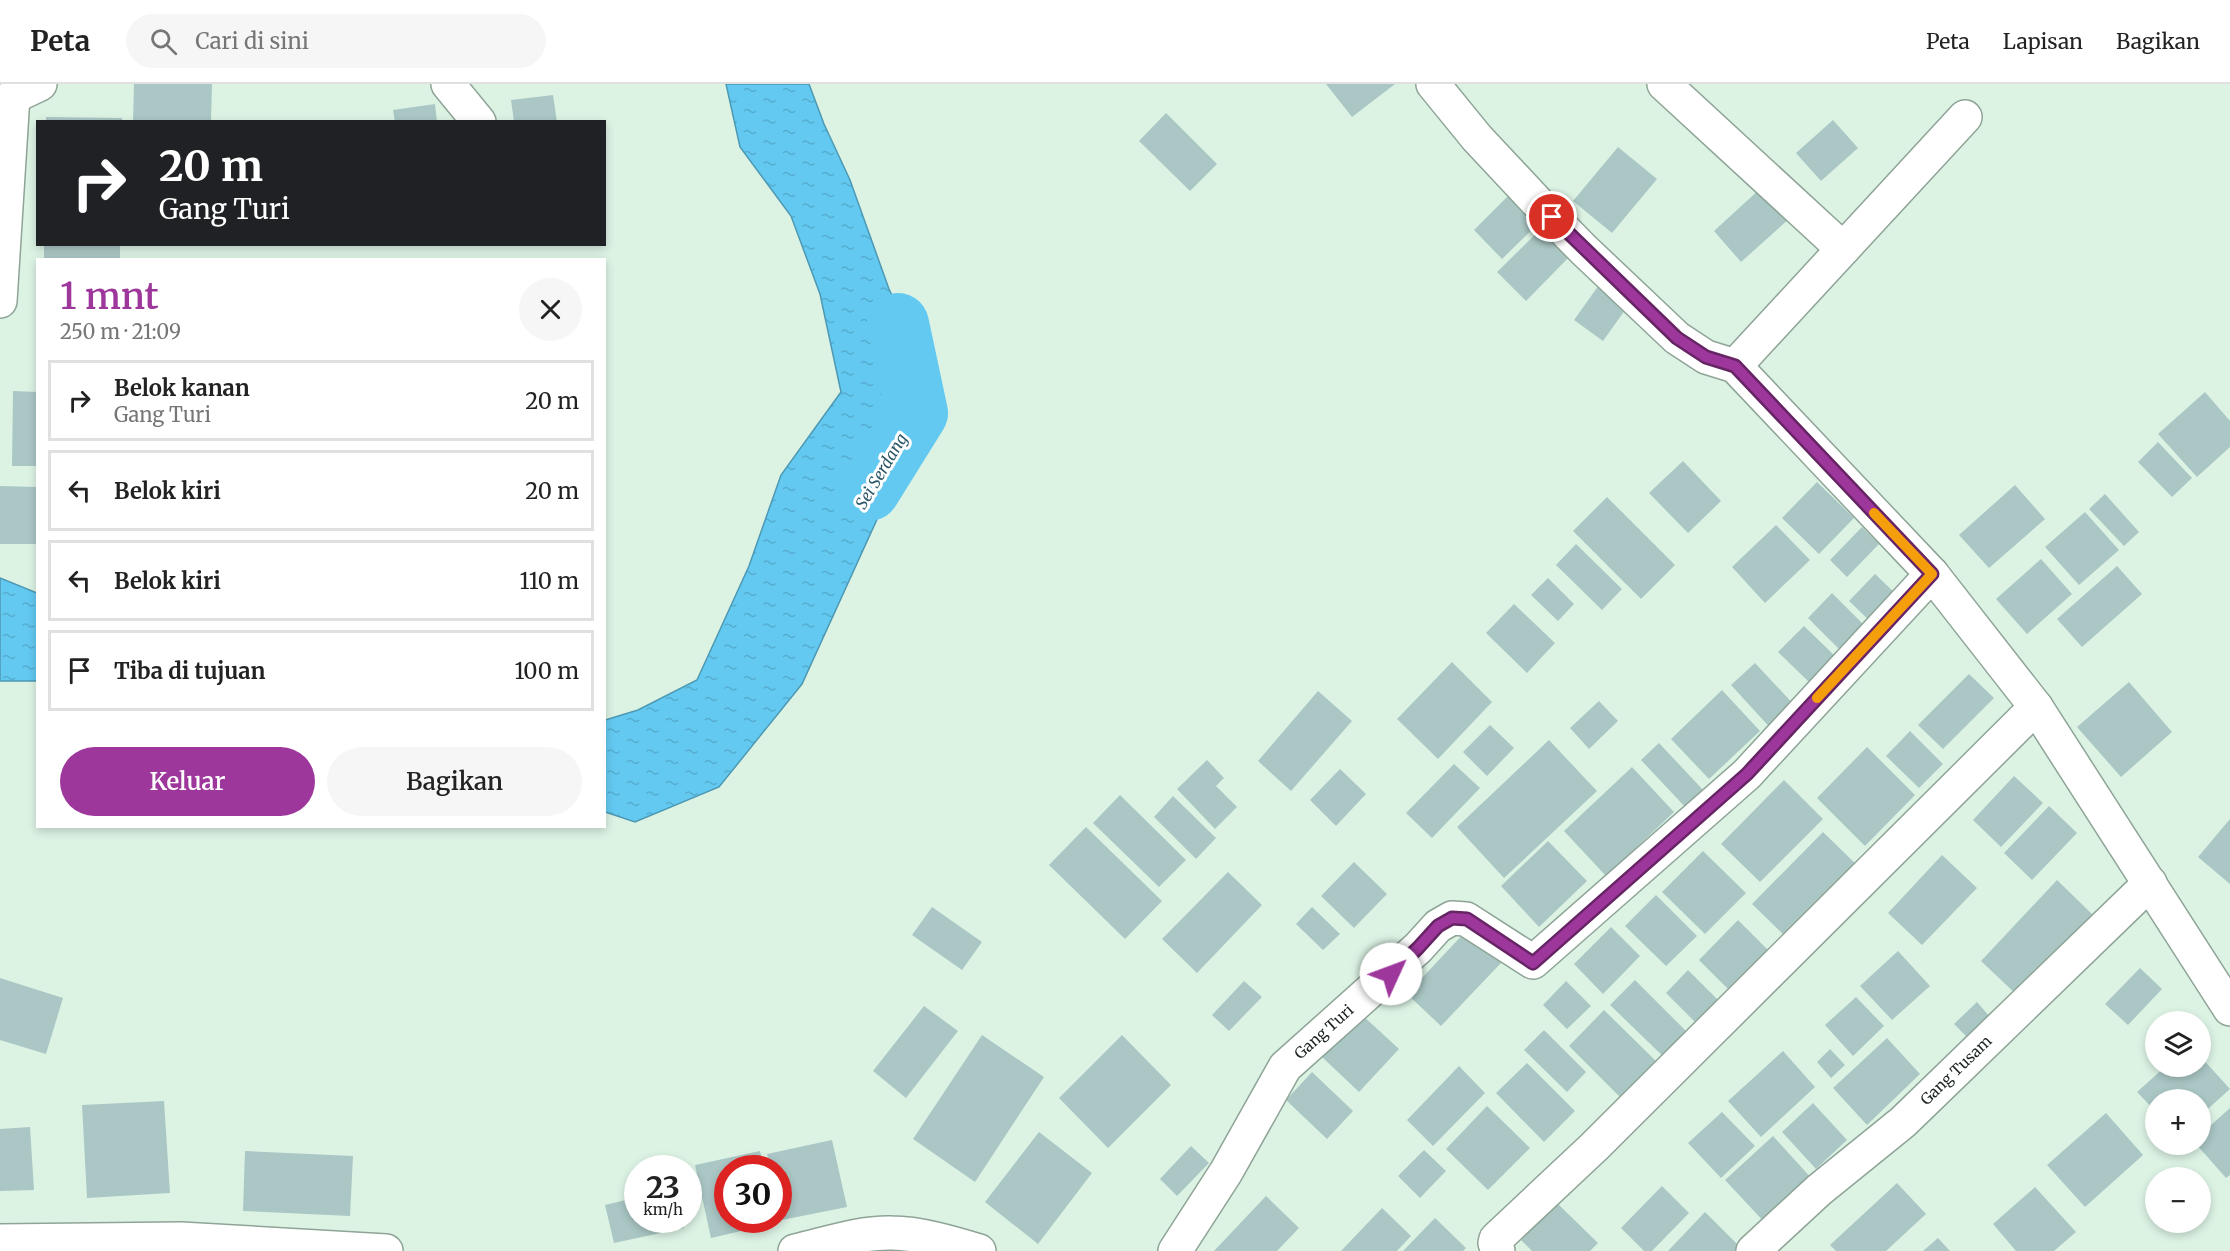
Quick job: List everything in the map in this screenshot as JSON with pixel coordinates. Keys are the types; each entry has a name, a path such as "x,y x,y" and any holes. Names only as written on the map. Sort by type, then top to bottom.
{"street":[{"path":"448,84 477,120"},
{"path":"1433,84 1477,138 1584,250 1677,338 1706,357 1735,366 1932,574 2036,707 2230,1009"},
{"path":"1664,84 1843,249"},
{"path":"0,301 18,95"},
{"path":"1735,366 1965,117"},
{"name":"Gang Turi","path":"1175,1251 1226,1172 1285,1067 1398,968 1438,926 1452,918 1467,919 1533,963 1747,774 1932,574"},
{"path":"1498,1251 1496,1239 1611,1130 2036,707"},
{"name":"Gang Tusam","path":"1753,1251 1819,1190 1904,1122 2150,883"},
{"path":"795,1251 875,1233 894,1233 961,1248"},
{"path":"0,1241 386,1251"}],"water":[{"path":"726,84 809,84 824,124 850,180 889,289 923,359 910,447 802,684 719,787 635,822 606,812 606,720 638,710 697,680 749,566 781,475 841,392 820,294 791,216 740,147"},
{"path":"0,578 36,593 36,681 0,681"}],"building":[{"path":"134,84 212,84 211,120 133,120"},
{"path":"1326,84 1395,84 1352,117"},
{"path":"553,95 557,120 514,120 511,100"},
{"path":"435,104 437,120 395,120 393,110"},
{"path":"1166,113 1217,164 1190,191 1139,141"},
{"path":"46,117 122,118 122,120 46,120"},
{"path":"1833,120 1858,148 1821,181 1796,153"},
{"path":"1618,147 1657,179 1612,233 1573,201"},
{"path":"1517,187 1546,216 1502,259 1474,230"},
{"path":"1762,187 1790,218 1741,262 1714,231"},
{"path":"1548,222 1576,250 1526,301 1497,272"},
{"path":"44,246 120,246 120,258 44,258"},
{"path":"1599,285 1628,306 1603,341 1574,320"},
{"path":"13,391 36,392 36,466 12,466"},
{"path":"2205,392 2230,421 2230,447 2197,477 2158,434"},
{"path":"2158,442 2192,478 2172,497 2138,462"},
{"path":"1683,461 1721,501 1688,533 1649,493"},
{"path":"1817,482 1854,518 1819,554 1782,518"},
{"path":"2015,485 2045,519 1989,568 1959,535"},
{"path":"0,486 36,487 36,544 0,544"},
{"path":"2105,494 2139,532 2124,546 2089,509"},
{"path":"1607,497 1675,565 1641,599 1573,531"},
{"path":"2085,512 2119,550 2079,585 2045,547"},
{"path":"1776,525 1810,560 1765,603 1732,567"},
{"path":"1862,527 1879,544 1847,577 1830,560"},
{"path":"1576,544 1622,589 1602,610 1556,565"},
{"path":"2041,559 2072,594 2027,634 1996,599"},
{"path":"2117,566 2142,594 2082,647 2057,619"},
{"path":"1875,574 1897,595 1871,622 1849,601"},
{"path":"1548,578 1574,604 1558,621 1531,595"},
{"path":"1832,593 1865,626 1841,651 1808,618"},
{"path":"1514,604 1555,643 1527,673 1486,633"},
{"path":"1804,626 1836,657 1810,683 1778,652"},
{"path":"1452,662 1492,702 1438,759 1397,719"},
{"path":"1755,663 1798,709 1774,732 1731,685"},
{"path":"1969,674 1994,698 1943,749 1918,725"},
{"path":"2129,682 2172,732 2121,777 2077,727"},
{"path":"1722,690 1760,731 1709,779 1671,739"},
{"path":"1318,691 1352,721 1291,791 1258,761"},
{"path":"1599,701 1618,721 1589,749 1570,728"},
{"path":"1490,725 1514,748 1487,776 1463,752"},
{"path":"1910,731 1943,764 1919,788 1886,756"},
{"path":"1549,740 1597,791 1504,878 1457,827"},
{"path":"1659,743 1705,792 1687,809 1641,760"},
{"path":"1867,747 1915,795 1865,846 1817,798"},
{"path":"1207,760 1224,778 1216,786 1237,807 1215,829 1177,789"},
{"path":"1454,764 1480,788 1432,838 1406,813"},
{"path":"1632,767 1674,812 1606,876 1564,831"},
{"path":"1340,769 1366,794 1336,826 1310,800"},
{"path":"2014,776 2043,803 2001,847 1973,820"},
{"path":"1784,780 1823,819 1760,882 1721,844"},
{"path":"1120,795 1186,860 1159,887 1093,823"},
{"path":"1173,796 1216,838 1196,859 1154,817"},
{"path":"2049,806 2077,833 2032,880 2004,853"},
{"path":"2230,819 2230,884 2198,857"},
{"path":"1086,827 1162,901 1125,939 1049,865"},
{"path":"1823,832 1863,871 1792,943 1752,904"},
{"path":"1548,841 1587,881 1539,927 1501,886"},
{"path":"1703,851 1746,893 1705,934 1662,892"},
{"path":"1942,855 1977,888 1922,945 1888,913"},
{"path":"1354,862 1387,894 1354,928 1321,896"},
{"path":"1228,872 1262,905 1197,973 1162,939"},
{"path":"2057,880 2094,916 2018,996 1981,961"},
{"path":"1656,895 1697,936 1666,966 1625,926"},
{"path":"932,907 982,942 962,970 912,935"},
{"path":"1312,907 1340,934 1323,950 1296,924"},
{"path":"1738,920 1776,958 1737,998 1699,960"},
{"path":"1611,927 1640,956 1603,994 1574,964"},
{"path":"1467,930 1501,963 1441,1026 1407,994"},
{"path":"1898,951 1930,986 1892,1020 1860,986"},
{"path":"2140,968 2162,989 2128,1025 2105,1004"},
{"path":"1688,970 1729,1011 1707,1034 1666,993"},
{"path":"0,978 63,998 46,1054 0,1040"},
{"path":"1635,980 1694,1039 1671,1064 1610,1005"},
{"path":"1244,981 1262,997 1229,1031 1212,1015"},
{"path":"1566,981 1591,1006 1567,1029 1543,1005"},
{"path":"1856,997 1884,1026 1853,1056 1825,1025"},
{"path":"1977,1002 1990,1017 1968,1038 1954,1024"},
{"path":"924,1006 958,1031 906,1098 873,1071"},
{"path":"1604,1010 1660,1065 1624,1101 1569,1046"},
{"path":"1361,1014 1399,1049 1359,1092 1321,1056"},
{"path":"1544,1030 1586,1072 1567,1092 1524,1050"},
{"path":"982,1035 1044,1077 975,1182 913,1139"},
{"path":"1122,1035 1171,1085 1108,1148 1059,1098"},
{"path":"1887,1038 1920,1074 1867,1125 1833,1088"},
{"path":"1830,1049 1845,1065 1831,1078 1817,1062"},
{"path":"1783,1051 1815,1087 1761,1137 1728,1101"},
{"path":"1527,1063 1575,1111 1544,1142 1496,1093"},
{"path":"1459,1066 1485,1093 1433,1146 1407,1120"},
{"path":"2211,1068 2230,1089 2211,1106 2211,1089 2145,1089 2145,1100 2137,1092 2154,1077 2211,1077"},
{"path":"1312,1072 1353,1111 1327,1139 1286,1100"},
{"path":"164,1101 170,1193 87,1198 82,1105"},
{"path":"1813,1103 1847,1140 1816,1169 1782,1132"},
{"path":"1487,1106 1530,1148 1488,1190 1446,1149"},
{"path":"2230,1108 2230,1175 2226,1178 2206,1155 2211,1155 2211,1125"},
{"path":"1722,1112 1755,1146 1721,1178 1688,1143"},
{"path":"2106,1113 2143,1155 2085,1207 2047,1165"},
{"path":"30,1127 34,1190 0,1191 0,1129"},
{"path":"1039,1132 1092,1173 1038,1244 985,1202"},
{"path":"1773,1136 1814,1181 1767,1225 1725,1180"},
{"path":"832,1140 847,1207 792,1218 792,1155 767,1154"},
{"path":"1191,1146 1209,1163 1177,1196 1160,1179"},
{"path":"1424,1150 1446,1171 1420,1198 1398,1176"},
{"path":"245,1151 353,1156 350,1216 243,1211"},
{"path":"760,1151 761,1155 741,1155"},
{"path":"714,1161 714,1233 733,1233 711,1238 702,1197 702,1163"},
{"path":"1897,1183 1926,1214 1886,1251 1836,1251 1830,1245"},
{"path":"1662,1186 1689,1213 1652,1251 1644,1251 1621,1228"},
{"path":"2035,1187 2076,1232 2054,1251 2016,1251 1993,1224"},
{"path":"1266,1196 1299,1228 1277,1251 1214,1251"},
{"path":"624,1200 624,1233 661,1233 614,1243 605,1205"},
{"path":"1557,1203 1598,1243 1590,1251 1532,1251 1521,1240"},
{"path":"1382,1208 1411,1236 1397,1251 1341,1251"},
{"path":"1705,1212 1740,1247 1735,1251 1668,1251"},
{"path":"1435,1218 1466,1248 1463,1251 1403,1251"},
{"path":"1938,1238 1950,1251 1923,1251"}],"waterway":[{"name":"Sei Serdang","path":"869,490 917,413 898,324"}],"slow traffic":[{"path":"1817,698 1932,574 1874,513"}],"route":[{"path":"1391,974 1438,926 1452,918 1467,919 1533,963 1747,774 1932,574 1735,366 1706,357 1677,338 1552,217"}]}
